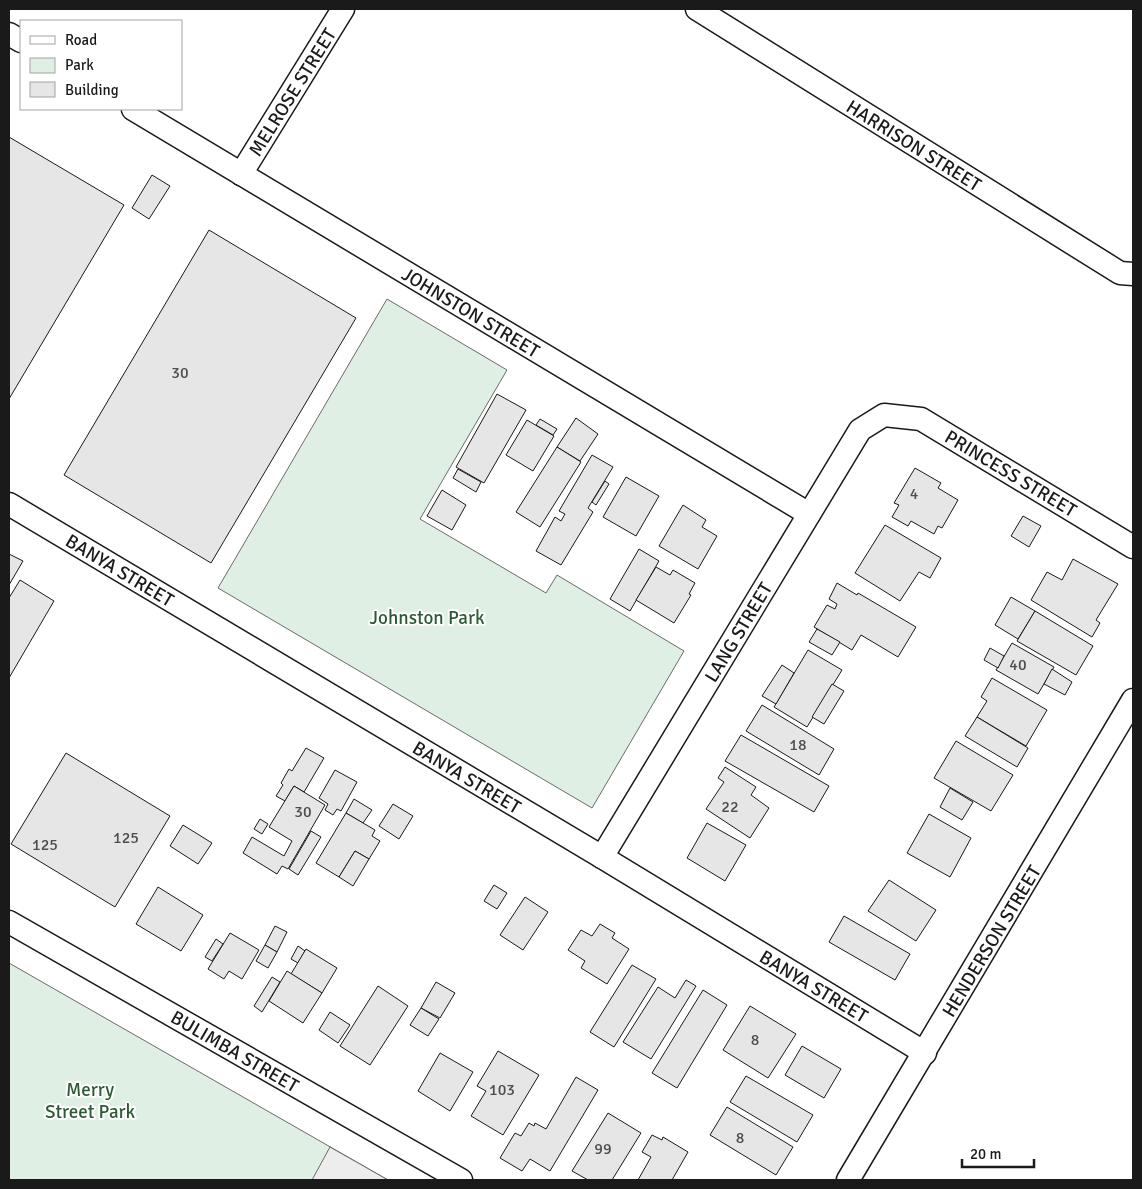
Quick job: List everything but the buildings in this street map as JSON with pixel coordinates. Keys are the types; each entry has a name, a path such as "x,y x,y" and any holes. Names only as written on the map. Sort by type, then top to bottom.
{"street":[{"name":"MELROSE STREET","path":"241,174 343,9"},
{"name":"HARRISON STREET","path":"697,9 1120,273 1133,274"},
{"path":"9,34 20,40"},
{"name":"JOHNSTON STREET","path":"135,110 809,514"},
{"name":"LANG STREET","path":"602,858 860,430 884,415"},
{"name":"PRINCESS STREET","path":"884,415 921,419 1133,546"},
{"name":"BANYA STREET","path":"9,504 925,1053"},
{"name":"HENDERSON STREET","path":"848,1180 1133,700"},
{"name":"BULIMBA STREET","path":"9,922 461,1180"}],"green space":[{"name":"Johnston Park","path":"387,299 507,370 420,519 546,593 557,575 684,651 592,808 218,588"},
{"name":"Merry Street Park","path":"9,963 388,1180 9,1180"}],"shaded area":[{"path":"330,1147 388,1180 312,1180"}]}
